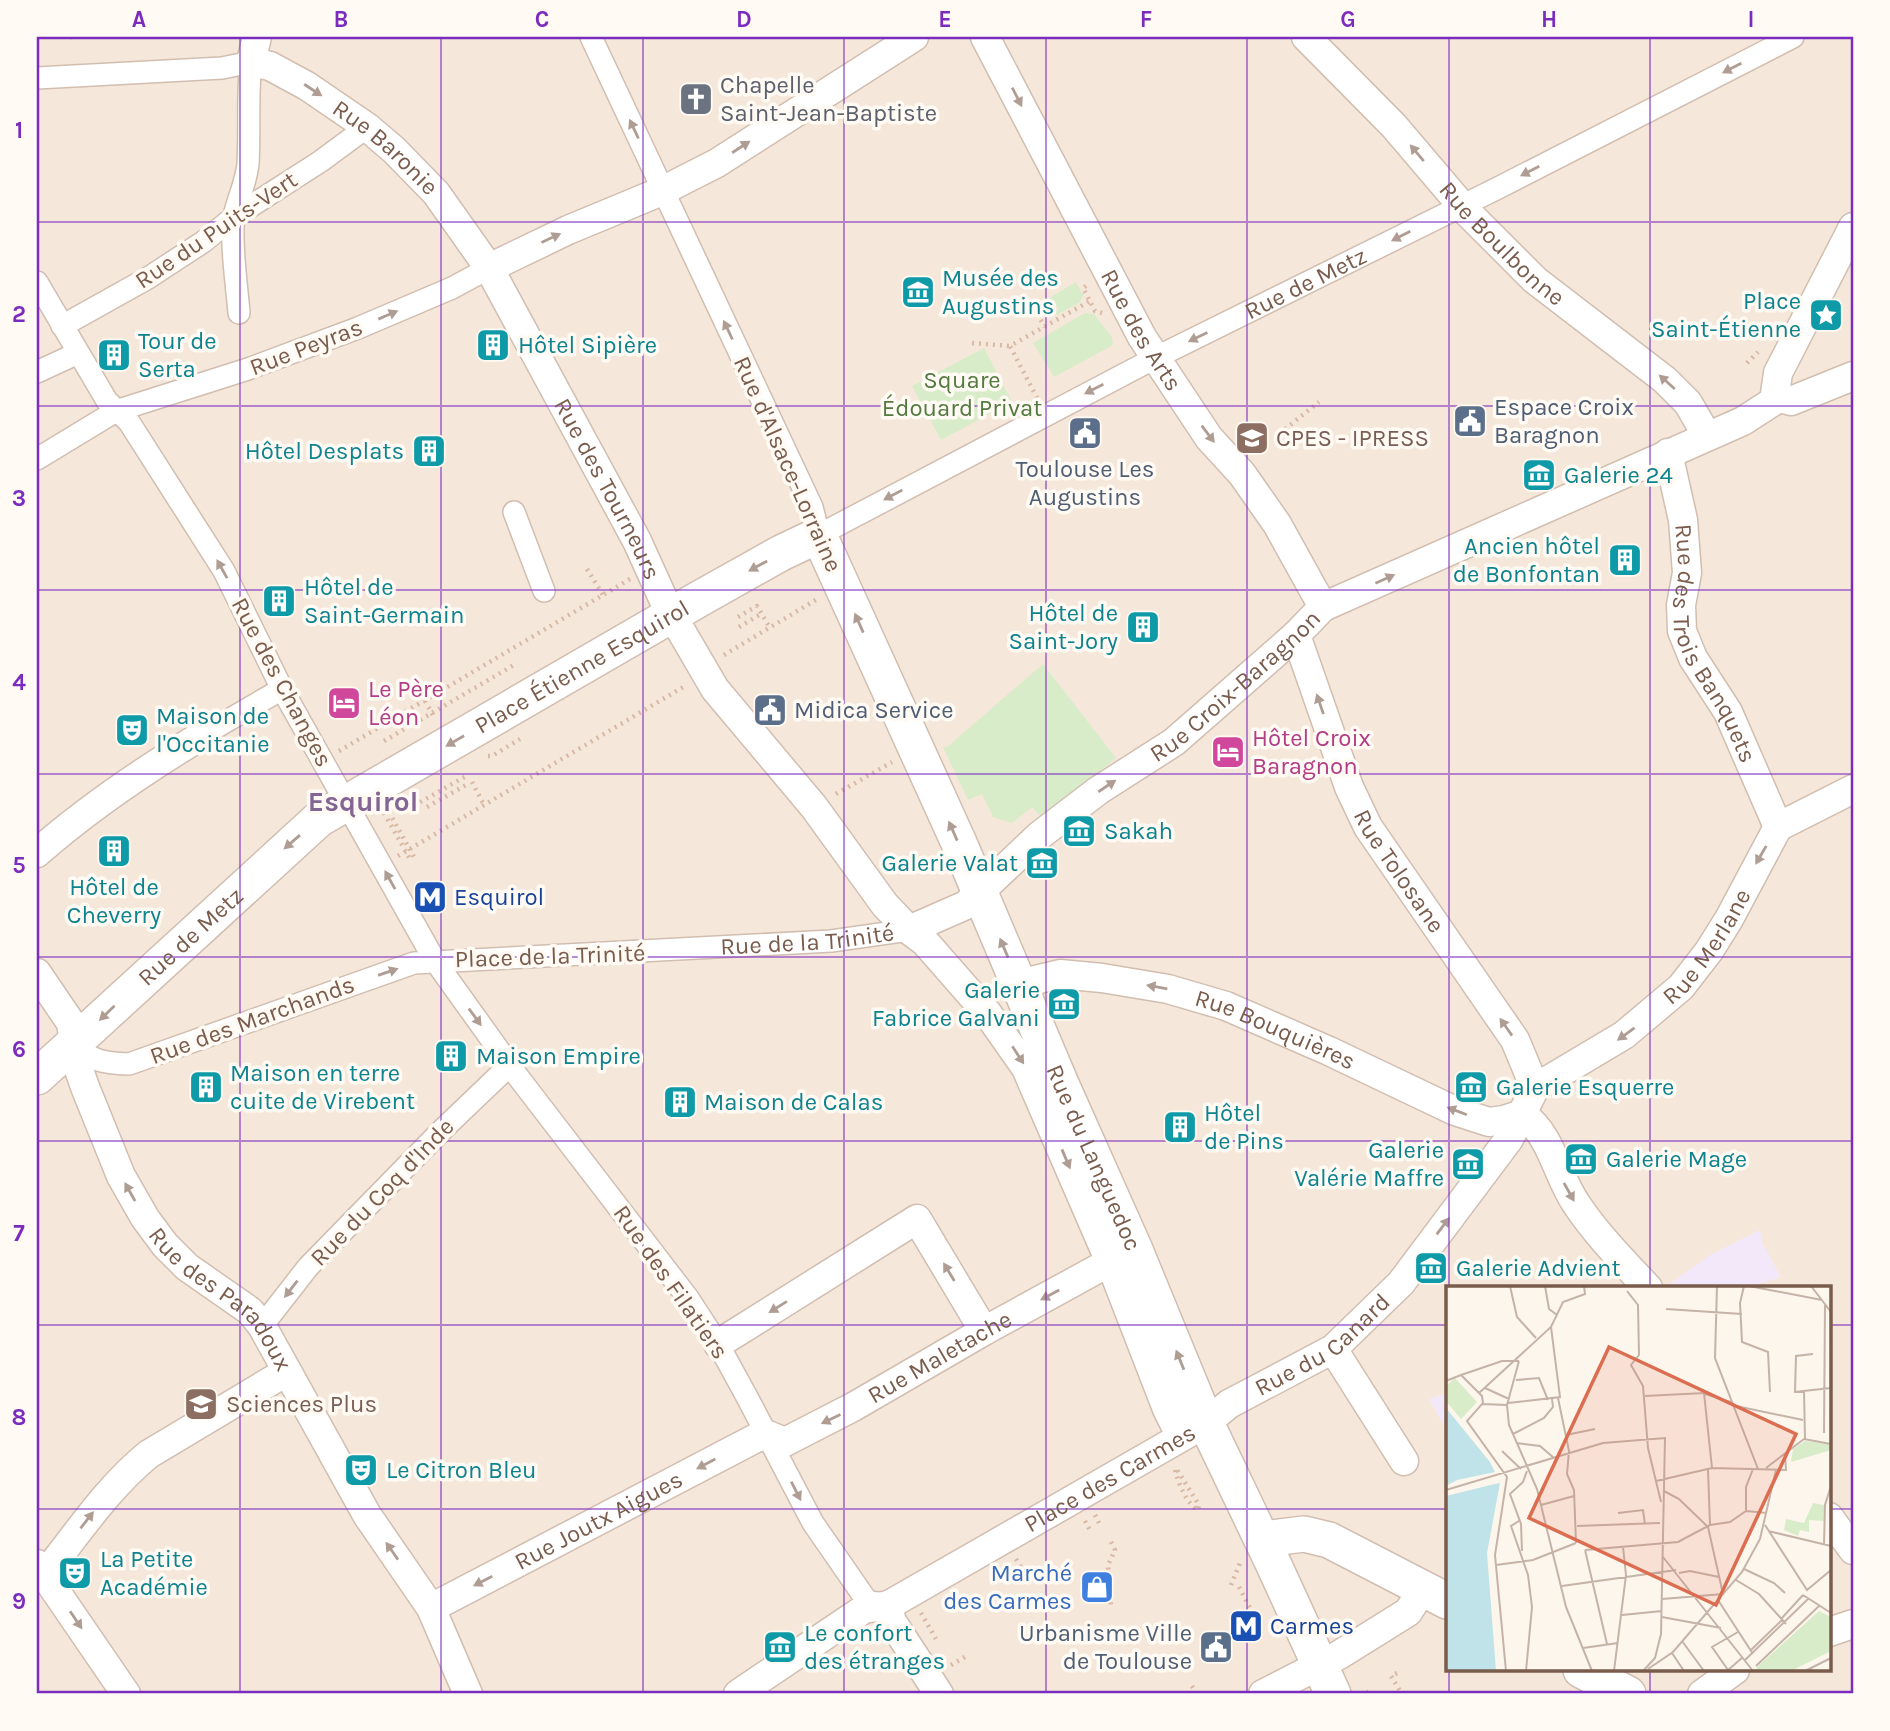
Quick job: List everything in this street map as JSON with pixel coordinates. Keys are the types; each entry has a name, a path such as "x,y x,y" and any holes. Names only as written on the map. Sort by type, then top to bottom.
{"street":[{"name":"Rue d'Alsace-Lorraine","path":"591,37 812,508 819,535 980,893"},
{"path":"489,268 568,230 662,191 717,163 914,37"},
{"name":"Rue des Arts","path":"985,37 1155,358 1209,438 1242,474 1277,524 1323,607"},
{"name":"Rue Boulbonne","path":"1306,37 1394,126 1462,205 1535,279 1665,380 1688,403 1710,435"},
{"name":"Rue de Metz","path":"819,535 1155,358 1793,37"},
{"path":"37,78 222,68 254,50"},
{"path":"239,313 234,217 248,168 248,83 254,50"},
{"name":"Rue Baronie","path":"254,50 270,66 307,86 367,127 394,150 436,193 489,268"},
{"name":"Rue du Puits-Vert","path":"62,327 148,278 203,242 234,217 321,161 367,127"},
{"path":"1776,392 1777,373 1853,227"},
{"path":"1668,453 1768,407 1853,250"},
{"name":"Rue Peyras","path":"37,459 116,411 248,369 358,328 452,288 489,268"},
{"name":"Rue des Tourneurs","path":"489,268 672,615 715,689 814,807 886,905 909,930"},
{"name":"Rue des Changes","path":"37,282 107,401 129,422 224,571 282,689 323,761 371,804 382,866 435,961"},
{"path":"37,372 78,353"},
{"path":"1776,392 1791,401 1853,376"},
{"name":"Rue Croix-Baragnon","path":"980,893 1040,835 1099,790 1174,742 1296,635 1323,607 1668,453"},
{"name":"Rue des Trois Banquets","path":"1668,453 1684,520 1687,573 1681,605 1682,631 1693,658 1728,712 1778,827"},
{"path":"514,512 544,591"},
{"name":"Place Étienne Esquirol","path":"371,804 672,615 781,553 819,535"},
{"name":"Rue Tolosane","path":"1296,635 1349,787 1368,827 1515,1040 1535,1088"},
{"path":"37,853 78,818 141,772 282,689"},
{"path":"1778,827 1853,789"},
{"name":"Rue de Metz","path":"37,1077 293,840 319,819 371,804"},
{"name":"Rue Merlane","path":"1535,1088 1624,1035 1681,987 1709,951 1729,919 1778,827"},
{"name":"Rue de la Trinité","path":"666,951 831,941 909,930 967,905 980,893"},
{"name":"Rue du Languedoc","path":"980,893 1135,1250 1194,1430"},
{"name":"Rue du Languedoc","path":"909,930 925,942 988,1014 1027,1068 1110,1262 1163,1398 1194,1430"},
{"name":"Place de la Trinité","path":"435,961 666,951"},
{"name":"Rue des Marchands","path":"73,1043 86,1056 96,1060 129,1064 414,963 435,961"},
{"name":"Rue des Filatiers","path":"435,961 510,1065 688,1298 718,1344 813,1523 859,1590 867,1601 889,1605"},
{"name":"Rue des Paradoux","path":"37,973 71,1023 73,1043 85,1087 121,1176 145,1218 165,1245 187,1267 250,1311 262,1326 367,1515 430,1608 468,1694"},
{"name":"Rue Bouquières","path":"1019,984 1060,974 1168,989 1238,1011 1455,1111 1489,1122 1522,1114"},
{"name":"Rue du Coq d'Inde","path":"262,1326 308,1267 429,1143 510,1065"},
{"name":"Rue du Canard","path":"1194,1430 1229,1404 1332,1349 1401,1283 1509,1139 1535,1088"},
{"path":"1522,1114 1533,1121 1547,1141 1565,1185 1578,1206 1646,1286"},
{"path":"718,1344 917,1219 984,1331"},
{"name":"Rue Maletache","path":"768,1435 785,1442 853,1408 984,1331 1110,1262"},
{"path":"1332,1349 1404,1461"},
{"path":"126,1694 41,1569 116,1484 141,1460 286,1372"},
{"name":"Place des Carmes","path":"738,1694 864,1609 889,1605 1194,1430 1253,1546 1347,1686"},
{"name":"Rue Joutx Aigues","path":"430,1608 756,1438 768,1435"},
{"path":"1830,1518 1853,1550"},
{"path":"1253,1546 1304,1534 1329,1540 1435,1595"},
{"path":"1263,1694 1347,1686 1408,1612 1435,1595"},
{"path":"889,1605 891,1620 939,1694"},
{"path":"1830,1632 1853,1624"},
{"path":"1584,1672 1628,1694"},
{"path":"1702,1694 1732,1672"}],"path":[{"path":"72,37 75,43"},
{"path":"972,344 1010,346 1090,301"},
{"path":"1037,314 1045,327"},
{"path":"1010,346 1045,415"},
{"path":"1747,363 1758,352"},
{"path":"1285,429 1318,402"},
{"name":"Place Étienne Esquirol","path":"323,761 649,568"},
{"path":"587,569 603,595"},
{"path":"382,866 824,596"},
{"path":"738,617 757,606 770,628"},
{"path":"739,627 761,614"},
{"name":"Place Étienne Esquirol","path":"506,652 519,673"},
{"name":"Place Étienne Esquirol","path":"384,741 514,665"},
{"name":"Place Étienne Esquirol","path":"425,701 436,721"},
{"path":"367,724 372,732"},
{"path":"357,731 361,738"},
{"path":"814,807 915,748"},
{"path":"408,808 468,775"},
{"path":"472,782 484,805"},
{"path":"427,807 466,785"},
{"path":"371,804 412,860 404,852"},
{"path":"1177,1479 1193,1507 1198,1510 1199,1505 1183,1476"},
{"path":"1093,1511 1101,1527"},
{"path":"1082,1517 1091,1532"},
{"path":"1111,1542 1115,1550 1108,1565 1111,1607"},
{"path":"1231,1585 1253,1546"},
{"path":"1014,1555 1023,1571"},
{"path":"1239,1587 1250,1608"},
{"path":"1092,1639 1098,1636"},
{"path":"951,1665 965,1657"},
{"path":"1129,1668 1159,1660 1180,1665 1184,1671"},
{"path":"1397,1673 1391,1676 1402,1694"},
{"path":"1192,1686 1197,1694"}],"shaded area":[{"path":"37,37 1853,37 1853,1694 37,1694"},
{"path":"1760,1230 1762,1243 1781,1277 1753,1286 1667,1286 1710,1255"},
{"path":"1446,1393 1446,1429 1429,1399"}],"green space":[{"path":"1076,282 1083,295 1080,302 1057,315 1055,312 1059,309 1049,298"},
{"path":"1085,313 1094,314 1112,337 1113,345 1054,377 1033,343"},
{"name":"Square Édouard Privat","path":"984,348 1012,402 941,440 912,386"},
{"path":"1043,664 1116,758 1042,818 1032,807 1012,823 993,817 982,794 968,800 943,747 947,747"}],"place":[{"name":"Chapelle Saint-Jean-Baptiste","path":"696,99"},
{"name":"Musée des Augustins","path":"918,292"},
{"name":"Place Saint-Étienne","path":"1826,315"},
{"name":"Hôtel Sipière","path":"493,345"},
{"name":"Tour de Serta","path":"114,355"},
{"name":"Espace Croix Baragnon","path":"1470,421"},
{"name":"Toulouse Les Augustins","path":"1085,433"},
{"name":"CPES - IPRESS","path":"1252,438"},
{"name":"Hôtel Desplats","path":"429,451"},
{"name":"Galerie 24","path":"1539,475"},
{"name":"Ancien hôtel de Bonfontan","path":"1625,560"},
{"name":"Hôtel de Saint-Germain","path":"279,601"},
{"name":"Hôtel de Saint-Jory","path":"1143,627"},
{"name":"Le Père Léon","path":"344,703"},
{"name":"Midica Service","path":"770,710"},
{"name":"Maison de l'Occitanie","path":"132,730"},
{"name":"Hôtel Croix Baragnon","path":"1228,752"},
{"name":"Sakah","path":"1079,831"},
{"name":"Hôtel de Cheverry","path":"114,851"},
{"name":"Galerie Valat","path":"1042,863"},
{"name":"Esquirol","path":"430,897"},
{"name":"Galerie Fabrice Galvani","path":"1064,1004"},
{"name":"Maison Empire","path":"451,1056"},
{"name":"Maison en terre cuite de Virebent","path":"206,1087"},
{"name":"Galerie Esquerre","path":"1471,1087"},
{"name":"Maison de Calas","path":"680,1102"},
{"name":"Hôtel de Pins","path":"1180,1127"},
{"name":"Galerie Mage","path":"1581,1159"},
{"name":"Galerie Valérie Maffre","path":"1468,1164"},
{"name":"Galerie Advient","path":"1431,1268"},
{"name":"Sciences Plus","path":"201,1404"},
{"name":"Le Citron Bleu","path":"361,1470"},
{"name":"La Petite Académie","path":"75,1573"},
{"name":"Marché des Carmes","path":"1097,1587"},
{"name":"Carmes","path":"1246,1626"},
{"name":"Le confort des étranges","path":"780,1647"},
{"name":"Urbanisme Ville de Toulouse","path":"1216,1647"}],"district":[{"name":"Esquirol","path":"363,801"}]}
